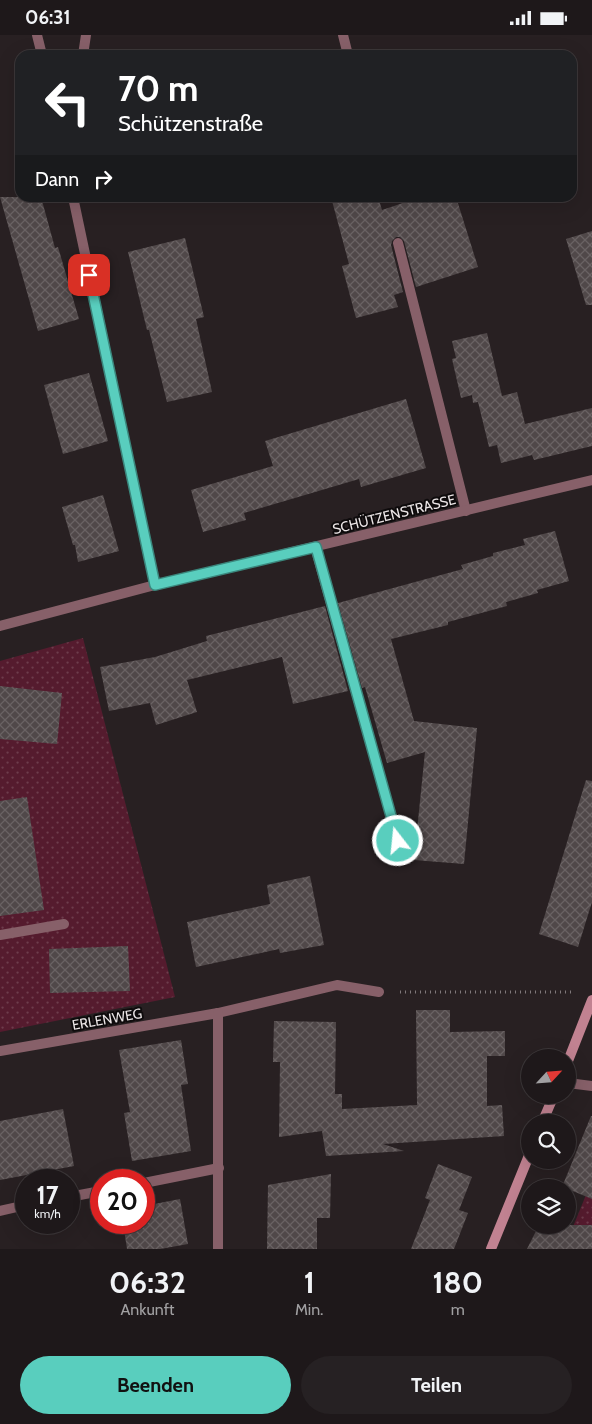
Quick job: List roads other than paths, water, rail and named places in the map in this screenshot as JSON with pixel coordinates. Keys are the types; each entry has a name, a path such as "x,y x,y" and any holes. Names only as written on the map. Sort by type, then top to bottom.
{"main road":[{"path":"573,1049 592,1000"},
{"path":"491,1249 524,1169"}],"street":[{"path":"37,35 41,50"},
{"path":"84,50 86,35"},
{"path":"343,35 347,50"},
{"path":"74,202 155,585"},
{"path":"398,243 466,511"},
{"name":"SCHÜTZENSTRASSE","path":"0,626 155,585 592,480"},
{"path":"316,547 398,841"},
{"path":"0,935 64,924"},
{"name":"ERLENWEG","path":"0,1051 218,1013 337,985 379,992"},
{"path":"218,1013 218,1249"},
{"path":"576,1084 592,1086"},
{"path":"155,1181 219,1168"},
{"path":"0,1211 15,1208"}]}
